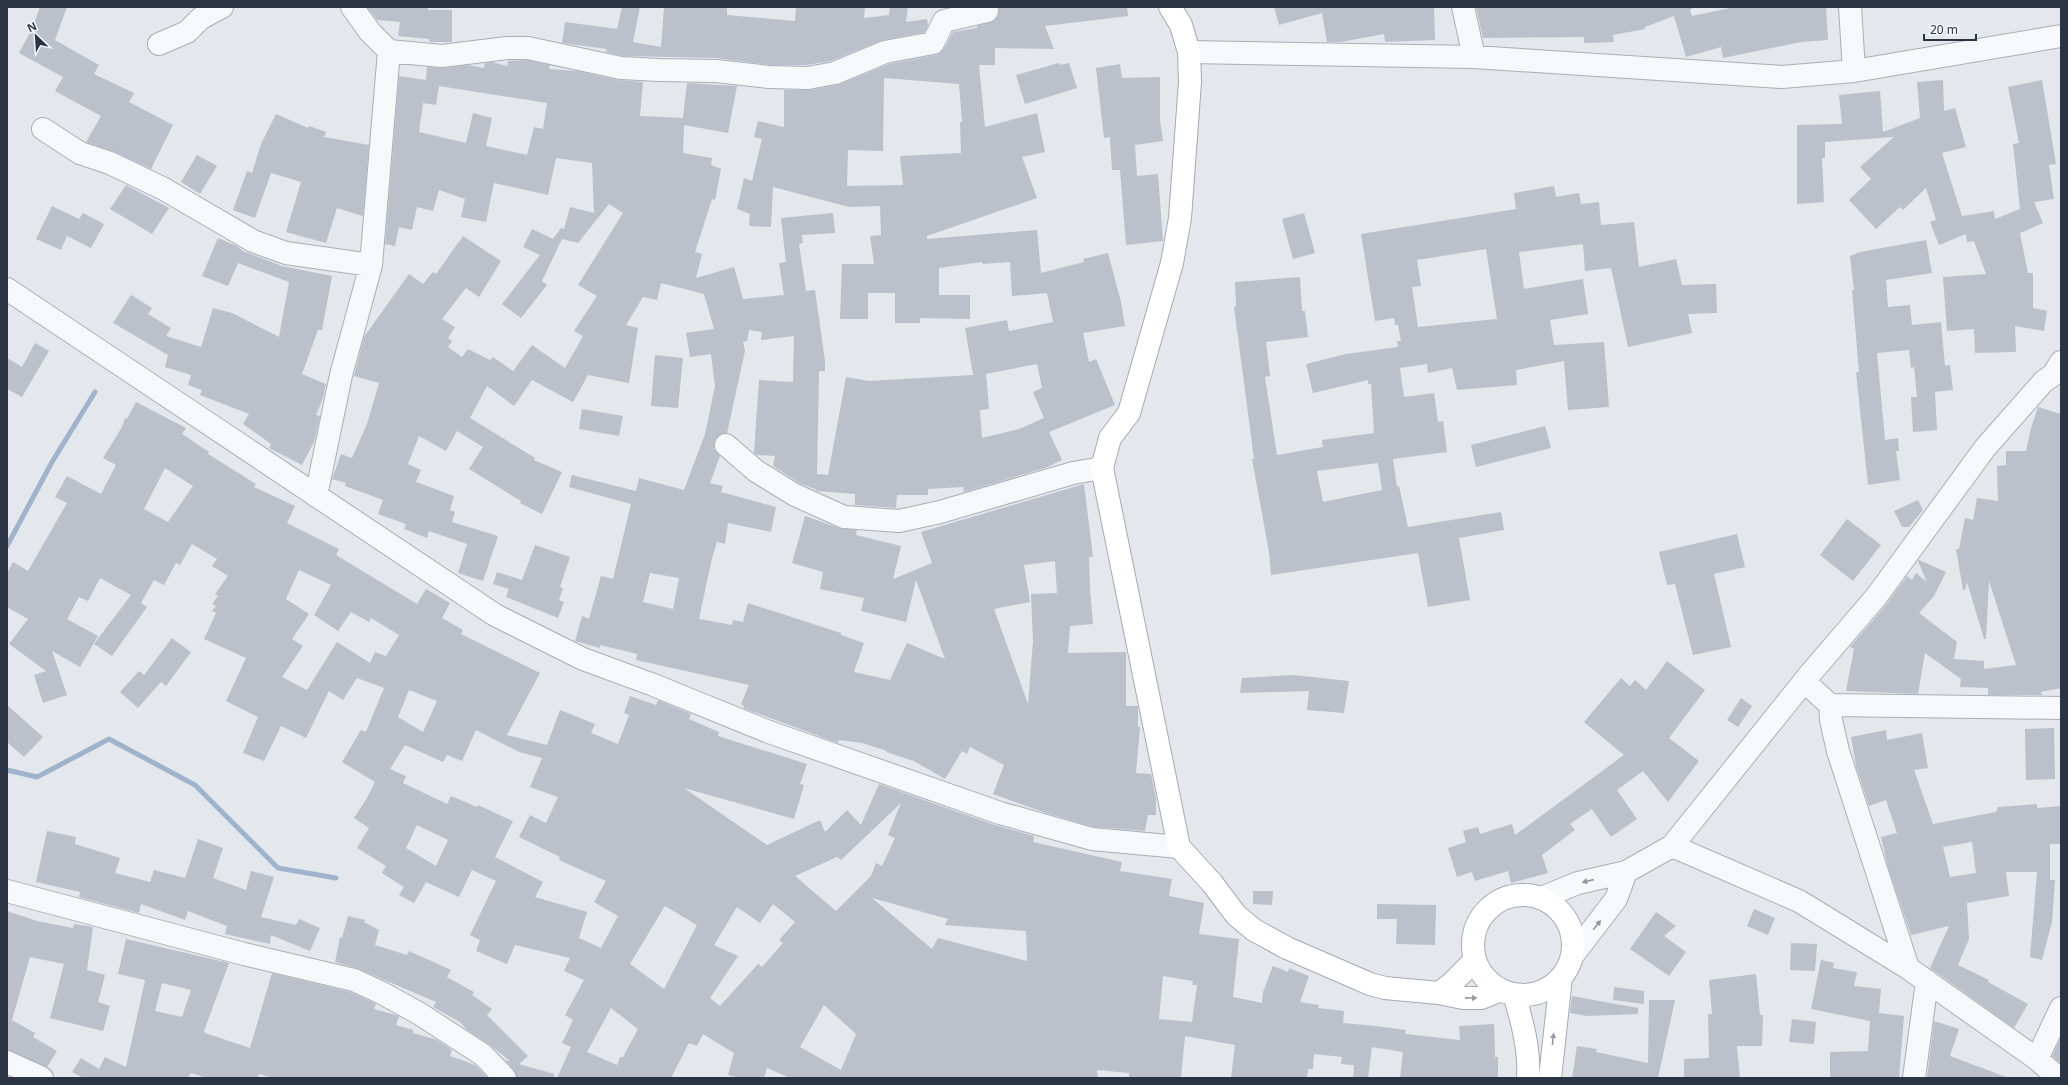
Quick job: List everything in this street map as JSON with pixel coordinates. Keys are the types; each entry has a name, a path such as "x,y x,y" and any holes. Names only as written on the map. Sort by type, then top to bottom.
{"main road":[{"path":"1170,7 1181,25 1189,52 1190,82 1180,218 1172,263 1129,413 1110,438 1102,468 1179,847 1212,883 1236,915 1254,930 1273,942 1370,984 1385,988 1439,993 1463,998 1481,998 1508,992 1531,994 1547,989 1561,978 1568,968 1573,955 1573,938 1568,920 1556,906 1541,898 1527,895 1513,896 1500,900 1480,919 1474,932 1473,946 1475,960 1485,977 1508,992 1523,1026 1528,1078"},
{"path":"1439,993 1451,984 1475,960"},
{"path":"1550,1078 1561,978"}],"street":[{"path":"159,44 187,32 201,18 222,7"},
{"path":"352,7 370,32 389,51 442,56 507,48 528,48 621,68 716,71 769,77 808,78 835,73 886,52 933,43 944,21 987,11"},
{"path":"1463,7 1474,57"},
{"path":"1850,7 1854,71"},
{"path":"1189,52 1474,57 1782,77 1854,71 2061,36"},
{"path":"316,496 341,375 371,264 389,51"},
{"path":"43,129 80,153 110,162 164,189 253,241 286,253 371,264"},
{"path":"7,289 494,615 583,659 651,684 769,732 1000,812 1092,839 1179,847"},
{"path":"1541,898 1578,883 1626,872 1672,846 1876,597 1985,448 2052,379 2061,362"},
{"path":"726,445 756,471 795,495 837,514 844,517 899,521 940,512 1073,473 1102,468"},
{"path":"1805,682 1830,705 2061,708"},
{"path":"1830,705 1831,720 1838,751 1908,968"},
{"path":"1672,846 1799,901 1908,968 2037,1059 2058,1078"},
{"path":"1573,955 1616,899 1626,872"},
{"path":"7,891 244,954 354,980 382,993 420,1014 483,1055 505,1078"},
{"path":"1914,1078 1927,981"},
{"path":"2037,1059 2061,1008"},
{"path":"7,1062 42,1078"}],"building":[{"path":"40,7 67,7 55,40 99,65 94,74 134,93 129,102 173,125 151,169 115,152 86,142 101,116 55,91 63,77 19,53 32,29"},
{"path":"367,7 428,7 428,10 452,10 452,42 430,42 429,39 398,36 400,22 377,20"},
{"path":"622,7 640,7 633,42 661,47 664,7 727,7 727,15 795,21 796,7 865,7 864,18 889,15 890,7 908,7 906,22 927,19 928,25 925,32 883,40 831,61 807,65 770,65 716,58 623,56 606,52 607,49 562,43 565,22 617,29"},
{"path":"999,7 1127,7 1128,16 1045,26 1054,49 995,48 995,65 979,65 985,127 1037,113 1045,152 1022,157 1037,198 927,236 927,239 1037,230 1041,273 1084,262 1083,259 1108,253 1121,302 1125,326 1083,333 1089,362 1096,359 1115,405 1049,432 1062,460 1045,468 964,492 963,487 928,489 928,495 897,495 896,508 855,505 855,494 817,491 801,484 773,466 775,456 756,455 754,453 759,380 793,382 794,336 761,340 762,332 749,330 747,341 743,342 745,351 727,433 717,437 714,442 714,449 720,456 710,483 723,486 721,492 776,507 771,532 728,523 725,544 717,542 712,558 699,619 732,625 733,620 743,622 748,603 841,633 841,635 864,643 854,672 890,680 907,643 945,659 916,580 906,622 861,611 864,598 820,589 823,572 792,563 805,516 839,528 857,530 856,535 901,546 893,579 932,563 921,532 1084,484 1093,557 1089,557 1093,624 1070,626 1068,653 1126,652 1126,706 1138,706 1138,727 1140,727 1136,773 1151,774 1156,798 1156,815 1148,815 1145,831 1094,827 1046,813 993,794 1004,765 970,747 967,754 962,751 945,779 914,761 886,752 887,751 862,743 839,740 838,743 743,708 744,706 741,704 749,685 636,660 637,654 600,645 600,648 575,641 582,616 589,619 601,576 613,579 631,504 569,487 572,475 636,491 639,478 684,490 705,434 715,386 711,354 690,357 686,333 714,329 704,294 661,283 657,300 643,297 626,325 638,328 629,383 588,375 573,402 532,380 514,406 487,386 470,418 535,458 534,460 562,472 542,514 520,503 521,501 469,469 483,447 457,431 446,451 419,436 408,464 421,470 416,482 454,496 450,510 455,512 452,522 498,536 483,581 458,573 467,544 429,531 427,538 404,529 406,524 378,514 383,500 345,486 346,483 332,479 341,454 352,458 367,424 379,383 354,376 364,337 409,274 423,284 433,272 436,274 463,236 501,261 479,297 466,288 442,319 455,327 448,338 452,341 448,347 462,357 468,349 490,360 493,357 513,371 532,345 565,368 583,336 574,331 597,296 578,285 623,213 609,204 578,243 562,239 542,281 547,285 521,318 502,304 540,255 523,247 532,229 553,239 561,228 564,229 570,207 594,213 592,163 556,158 548,195 494,183 486,222 461,217 465,199 439,190 433,211 417,207 412,230 399,227 395,246 385,244 399,76 426,80 427,67 443,68 468,65 484,68 485,63 492,62 507,66 508,61 527,60 550,65 549,69 577,71 618,80 643,82 640,116 683,118 687,83 737,86 728,133 684,125 683,153 712,158 711,165 721,169 715,200 712,199 695,252 702,254 696,278 734,267 743,299 784,295 779,263 786,262 781,218 833,213 835,233 802,235 803,243 799,244 806,291 815,290 825,361 825,371 819,371 817,474 828,475 846,377 869,381 973,375 965,328 1007,320 1009,331 1053,322 1047,293 1012,296 1010,262 983,264 982,262 939,268 939,295 970,295 970,319 920,318 920,323 895,323 895,293 868,293 868,319 840,319 842,264 874,264 870,236 881,235 880,206 849,207 773,187 771,227 749,226 750,214 737,209 744,178 752,181 762,139 754,137 758,121 784,127 784,90 810,90 837,85 889,64 936,55 944,49 953,32 977,28 977,26 995,20 999,14","holes":["884,78 959,84 962,122 960,122 961,153 900,156 903,185 847,186 848,150 883,151","439,86 547,103 543,129 534,127 527,155 486,146 492,118 473,113 466,143 419,132 423,103 436,105","1037,364 1042,388 1033,392 1044,418 1019,429 982,438 980,410 989,409 986,374","1055,561 1057,593 1031,594 1033,641 1028,704 994,609 1030,602 1024,565","650,573 679,578 673,609 643,602"]},
{"path":"1274,7 1434,7 1435,40 1385,42 1384,34 1341,42 1327,42 1322,13 1279,25"},
{"path":"1476,7 1694,7 1690,10 1692,16 1735,7 1826,7 1828,40 1801,42 1723,58 1721,47 1686,57 1674,16 1645,27 1645,29 1613,35 1614,42 1584,43 1584,37 1483,38"},
{"path":"1059,63 1060,65 1069,63 1077,88 1025,104 1016,75"},
{"path":"1120,64 1122,78 1160,77 1160,120 1163,141 1135,145 1137,176 1158,174 1163,241 1126,245 1120,170 1112,170 1110,137 1104,138 1096,68"},
{"path":"1943,80 1944,111 1955,108 1966,147 1942,153 1962,216 1994,211 1995,219 2020,209 2013,144 2019,143 2008,87 2042,80 2056,164 2049,165 2054,199 2034,202 2043,223 2020,233 2028,273 2033,273 2033,308 2047,311 2044,331 2015,326 2016,352 1975,353 1974,329 1947,331 1943,277 1986,274 1974,241 1967,242 1966,234 1939,245 1930,222 1936,220 1926,188 1903,210 1900,207 1876,229 1849,200 1871,179 1860,167 1894,137 1825,142 1825,158 1822,158 1824,202 1797,204 1797,125 1842,124 1839,95 1880,91 1883,132 1920,118 1917,82"},
{"path":"276,114 308,128 309,126 326,132 324,137 369,145 363,216 337,208 326,243 286,232 301,182 271,173 255,218 233,210 247,171 252,173 261,144"},
{"path":"197,155 217,166 200,194 181,182"},
{"path":"126,185 169,208 152,234 110,209"},
{"path":"1554,186 1556,197 1579,193 1581,204 1599,202 1601,225 1634,222 1639,267 1676,259 1682,285 1716,284 1717,313 1688,314 1692,333 1628,347 1611,268 1585,271 1583,244 1519,252 1524,289 1583,279 1588,314 1550,320 1554,345 1604,342 1609,407 1568,410 1564,361 1516,370 1517,385 1457,390 1452,368 1428,373 1427,364 1400,368 1404,397 1434,393 1438,422 1443,421 1447,452 1393,459 1397,487 1399,486 1408,527 1501,512 1504,530 1459,538 1470,600 1428,607 1418,553 1271,575 1269,552 1252,459 1254,459 1234,307 1236,306 1235,282 1300,277 1302,311 1305,311 1308,337 1266,342 1270,376 1265,377 1277,455 1323,447 1322,440 1374,433 1371,384 1368,384 1368,380 1313,393 1306,364 1346,354 1398,347 1397,341 1401,341 1398,325 1395,325 1394,318 1375,321 1361,234 1516,209 1514,193","holes":["1486,249 1497,319 1418,327 1412,287 1421,286 1417,260","1378,463 1382,490 1323,502 1317,471"]},
{"path":"52,206 79,219 83,213 104,224 91,248 67,236 61,250 36,239"},
{"path":"1304,213 1315,253 1293,259 1282,219"},
{"path":"218,238 237,246 243,251 282,266 332,276 322,330 318,330 302,374 326,384 323,398 316,415 320,416 314,442 302,465 269,448 271,444 243,424 249,414 200,395 202,390 188,385 191,375 165,367 168,355 113,323 131,295 152,308 148,314 171,328 166,336 201,347 213,308 232,313 279,337 289,282 238,263 228,286 202,276"},
{"path":"1926,240 1932,273 1886,280 1888,307 1910,305 1912,325 1941,322 1945,366 1950,365 1953,390 1935,392 1937,430 1913,432 1911,397 1917,397 1914,367 1911,368 1909,350 1877,353 1885,440 1898,438 1899,451 1896,451 1900,480 1868,485 1856,372 1859,372 1852,290 1854,290 1850,256 1860,252"},
{"path":"35,343 49,351 22,397 7,389 7,358 22,367"},
{"path":"655,355 683,358 678,408 651,406"},
{"path":"136,402 186,428 182,434 209,452 208,454 256,484 254,487 295,506 287,523 339,549 336,555 417,604 426,589 450,603 442,618 463,630 461,634 540,673 507,735 547,745 560,710 595,724 591,733 618,744 629,715 624,713 630,696 656,705 658,700 691,714 689,719 719,732 718,736 807,764 800,784 804,785 794,819 684,788 767,845 820,820 825,832 847,810 861,825 879,784 992,824 1034,836 1033,842 1122,862 1120,871 1172,879 1169,896 1204,903 1199,934 1239,939 1233,997 1262,1003 1263,992 1273,966 1288,972 1289,968 1309,976 1300,1002 1319,1005 1318,1008 1344,1011 1343,1023 1406,1030 1405,1034 1460,1040 1459,1026 1494,1024 1495,1057 1498,1057 1498,1078 1400,1078 1403,1052 1372,1047 1368,1078 1353,1078 1354,1065 1341,1064 1342,1057 1314,1054 1313,1069 1308,1069 1307,1078 1231,1078 1235,1045 1185,1036 1181,1078 1129,1078 1129,1073 1097,1070 1098,1078 790,1078 767,1068 764,1078 740,1078 728,1075 734,1053 703,1034 697,1046 689,1043 671,1078 557,1078 571,1047 562,1043 573,1020 565,1015 584,980 564,971 570,958 515,945 507,964 476,951 480,940 470,935 496,881 472,870 459,897 426,882 414,903 399,895 404,887 382,873 386,866 357,848 369,828 354,818 375,782 342,762 361,730 366,732 384,688 357,678 343,700 329,691 306,738 281,726 264,761 243,753 258,717 226,701 246,658 204,639 216,613 212,611 216,606 212,604 218,596 215,594 228,576 212,566 217,559 192,544 180,565 176,563 164,585 154,580 141,603 147,607 112,656 94,644 131,595 100,578 88,601 79,597 67,619 98,636 80,667 52,651 67,695 43,703 34,675 46,671 9,644 28,619 7,607 7,573 13,562 28,571 67,503 55,497 67,476 101,494 116,465 103,458 122,427 125,418 127,419","holes":["165,468 193,486 168,522 144,509","299,570 331,585 314,615 338,631 351,612 369,622 371,618 399,635 386,656 375,652 370,663 337,642 307,690 282,677 303,646 292,639 309,614 286,599","409,690 437,701 423,732 398,717","476,730 519,752 542,758 530,787 558,797 546,823 530,815 519,837 560,857 559,860 606,881 594,902 618,916 601,948 579,938 587,912 535,897 543,882 495,857 513,821 478,805 477,807 451,796 447,804 403,783 406,776 390,769 405,745 443,762 447,755 462,761","901,803 888,835 895,838 882,866 876,863 871,876 836,911 795,876 837,857 841,860","417,825 448,840 436,866 406,848","872,898 948,919 945,925 1026,931 1027,961 938,938 932,949","773,904 795,922 779,940 783,943 762,967 758,964 720,1006 710,998 738,956 714,945 737,907 760,923","665,906 697,925 664,989 630,964","1163,976 1193,981 1192,985 1197,985 1192,1022 1159,1019","824,1005 856,1034 841,1070 800,1047","611,1008 638,1029 623,1057 620,1057 617,1065 587,1052"]},
{"path":"2038,407 2061,414 2061,688 2041,692 2042,695 1988,695 1988,688 1960,687 1961,679 1925,653 1918,694 1846,691 1854,649 1850,647 1886,605 1907,576 1912,580 1916,573 1927,582 1918,561 1919,560 1946,572 1934,596 1919,613 1957,642 1954,659 1984,661 1984,669 2016,665 1989,581 1986,639 1984,639 1967,582 1965,590 1963,590 1956,549 1959,549 1965,518 1973,520 1977,498 1998,501 1997,466 2006,465 2006,451 2026,451 2031,428"},
{"path":"582,409 623,416 619,436 579,429"},
{"path":"1545,426 1551,448 1476,467 1471,445"},
{"path":"1918,500 1923,510 1909,527 1902,527 1894,511"},
{"path":"1847,519 1881,545 1853,581 1820,555"},
{"path":"1737,534 1745,567 1714,574 1731,647 1693,655 1675,584 1667,585 1659,552"},
{"path":"535,545 570,557 560,587 563,588 559,600 564,602 558,618 506,597 509,589 493,584 497,572 522,580"},
{"path":"172,638 191,652 166,686 161,682 138,708 120,692 139,671 144,675"},
{"path":"1667,661 1705,690 1669,738 1699,761 1668,802 1643,771 1617,790 1637,819 1611,837 1592,809 1570,824 1575,830 1542,855 1548,873 1511,883 1508,871 1475,881 1472,872 1457,877 1448,848 1466,842 1463,831 1478,827 1480,834 1512,824 1515,835 1624,755 1584,722 1621,678 1630,686 1635,680 1646,690"},
{"path":"1293,675 1349,681 1344,713 1307,710 1309,691 1240,693 1242,678"},
{"path":"1741,698 1752,706 1738,727 1727,720"},
{"path":"7,705 43,737 24,757 7,742"},
{"path":"2054,728 2055,779 2026,780 2025,729"},
{"path":"1886,730 1887,740 1922,733 1928,768 1914,770 1933,824 1996,812 1998,807 2037,804 2037,808 2061,806 2061,844 2050,844 2050,880 2055,880 2052,922 2042,960 2030,957 2037,872 2006,872 2009,896 1967,903 1969,939 1958,965 1989,980 1988,982 2028,1004 2014,1028 1930,968 1949,926 1911,935 1888,867 1881,837 1897,833 1886,800 1869,806 1856,766 1851,737","holes":["1972,842 1976,873 1950,877 1943,847"]},
{"path":"47,831 76,837 75,844 120,858 115,873 150,882 154,870 185,878 198,839 223,848 213,878 246,890 251,871 274,877 261,917 296,925 299,919 320,928 310,951 271,935 270,944 225,934 227,926 188,911 185,920 141,904 139,913 79,897 80,892 36,882"},
{"path":"1253,891 1273,891 1272,905 1253,904"},
{"path":"1377,904 1436,905 1435,945 1396,944 1397,919 1377,919"},
{"path":"1754,909 1775,918 1768,935 1747,926"},
{"path":"7,911 37,921 73,928 74,924 93,927 87,970 105,975 98,1002 110,1006 103,1031 50,1018 64,964 30,957 12,1020 35,1033 33,1037 57,1051 47,1067 7,1050"},
{"path":"1656,912 1676,926 1664,936 1686,952 1669,976 1630,949"},
{"path":"348,916 365,920 364,922 379,930 375,945 407,955 409,951 451,970 447,977 474,992 472,995 492,1009 487,1015 528,1056 519,1064 554,1074 554,1078 517,1078 514,1070 505,1060 510,1061 490,1045 467,1030 460,1022 433,1007 436,1002 359,969 335,962 340,937 342,938"},
{"path":"126,939 229,963 204,1031 205,1033 250,1048 272,973 350,992 376,1004 374,1009 399,1016 396,1025 413,1030 413,1033 437,1040 452,1050 450,1056 475,1065 488,1078 273,1078 259,1074 258,1078 207,1078 191,1073 188,1078 83,1078 72,1072 81,1058 99,1069 105,1057 126,1067 145,980 118,974","holes":["162,983 191,990 182,1017 155,1011"]},
{"path":"1791,943 1817,944 1815,971 1790,970"},
{"path":"1821,960 1834,963 1833,968 1857,972 1854,986 1881,989 1879,1013 1904,1016 1899,1078 1830,1077 1830,1052 1868,1051 1870,1021 1811,1009"},
{"path":"1756,974 1760,1015 1763,1015 1762,1046 1737,1046 1740,1078 1684,1078 1684,1059 1709,1058 1708,1014 1712,1014 1709,980"},
{"path":"1614,987 1644,991 1644,1004 1613,1000"},
{"path":"1572,996 1638,1008 1638,1014 1587,1016 1570,1013"},
{"path":"1649,1000 1675,1000 1658,1078 1572,1078 1577,1046 1597,1049 1596,1052 1648,1063"},
{"path":"1792,1019 1816,1022 1814,1044 1789,1042"},
{"path":"1934,1021 1959,1029 1950,1056 2006,1078 1927,1078"},
{"path":"2061,1037 2061,1064 2052,1056"}],"waterway":[{"path":"7,546 52,462 95,392"},
{"path":"7,770 37,777 109,739 195,785 278,868 336,878"}]}
